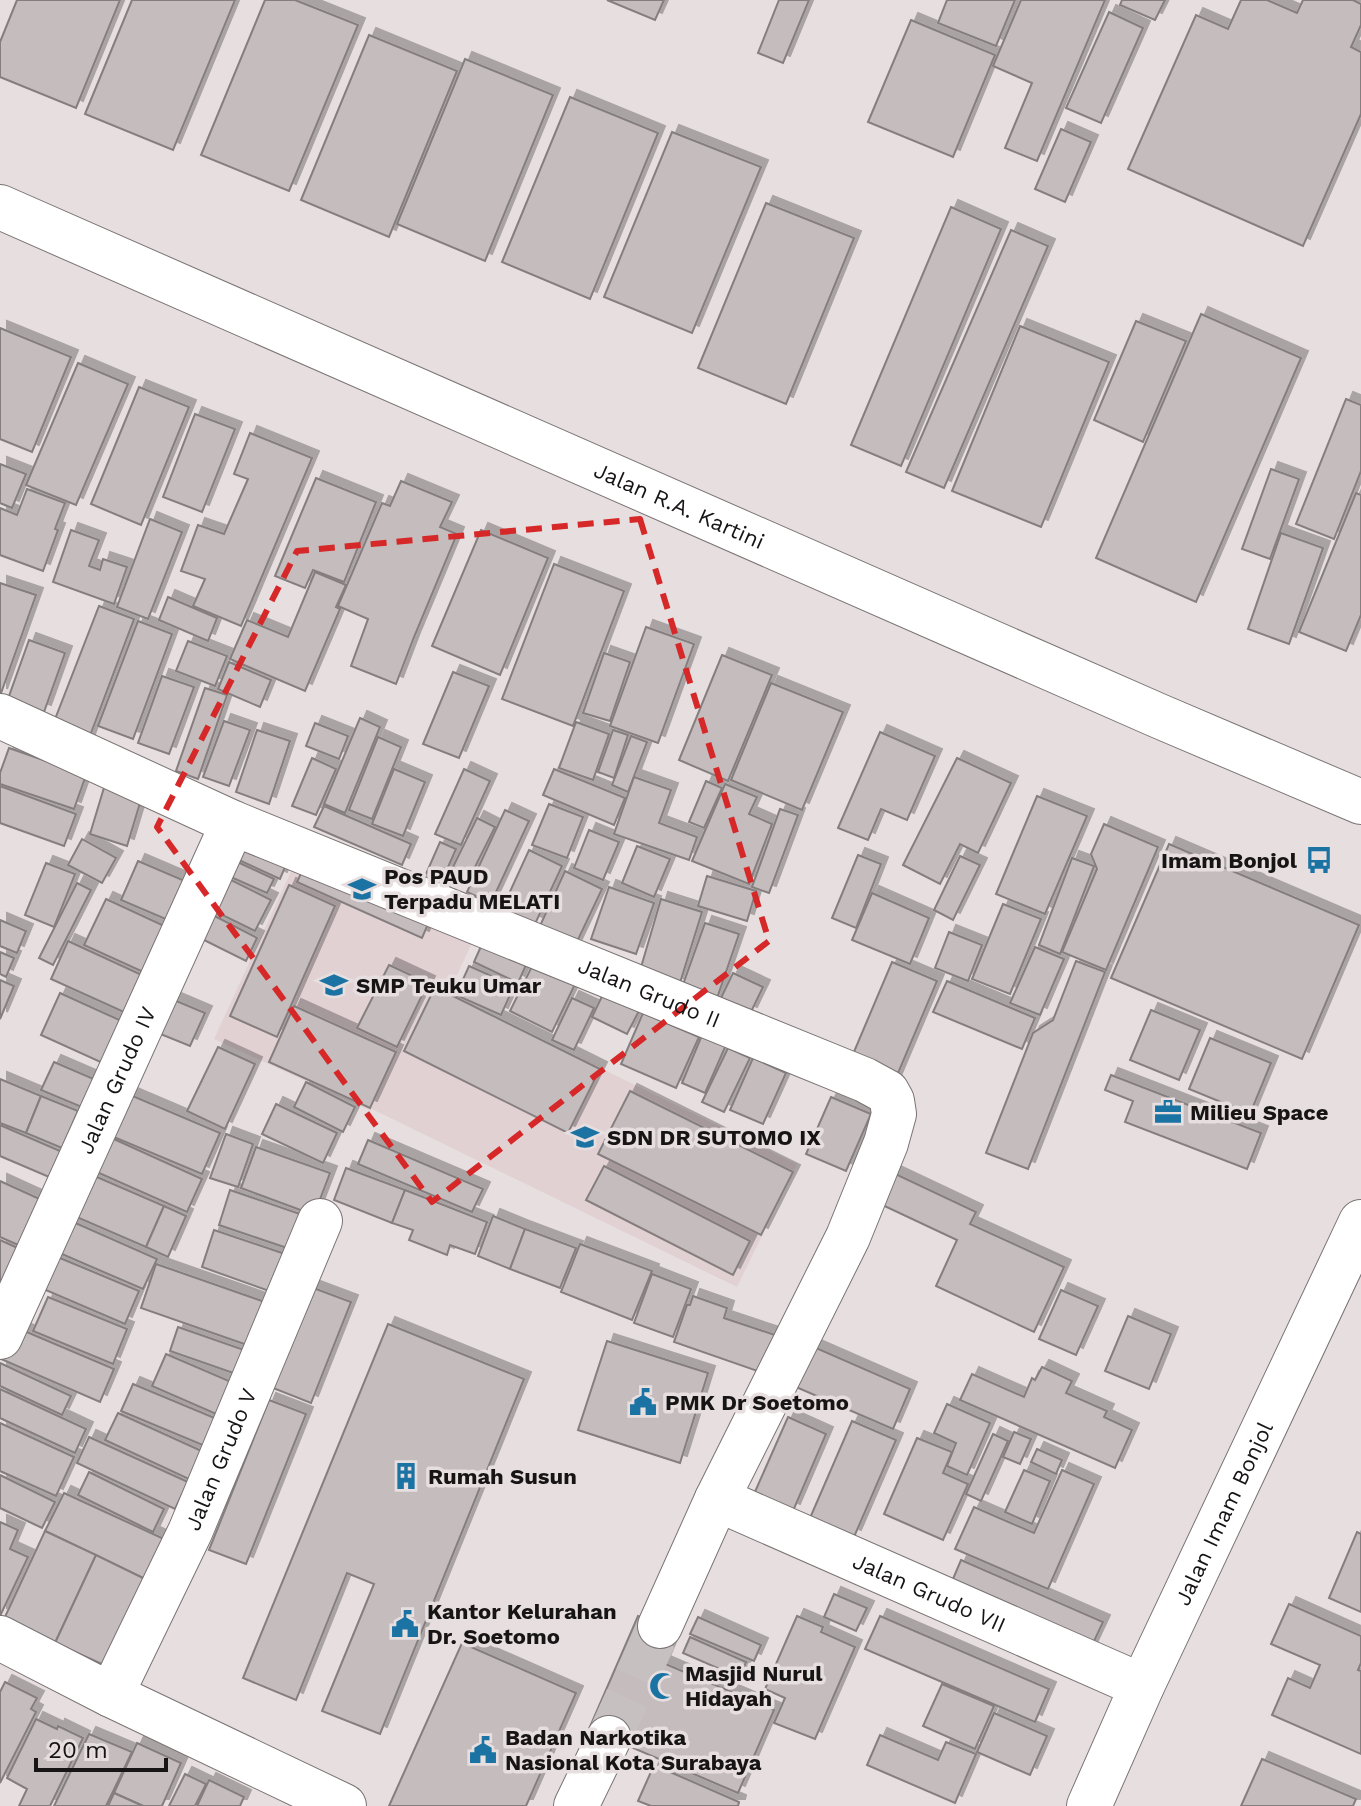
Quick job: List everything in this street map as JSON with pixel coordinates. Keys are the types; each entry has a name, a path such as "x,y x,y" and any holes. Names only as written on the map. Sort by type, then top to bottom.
{"street":[{"name":"Jalan R.A. Kartini","path":"0,207 1361,802"},
{"name":"Jalan Grudo II","path":"1,718 233,823 865,1080 887,1092 894,1114 886,1143 848,1237 717,1499"},
{"name":"Jalan Grudo IV","path":"0,1337 233,823"},
{"name":"Jalan Grudo V","path":"111,1695 190,1532 320,1221"},
{"name":"Jalan Imam Bonjol","path":"1089,1806 1142,1686 1361,1222"},
{"path":"660,1626 717,1499"},
{"name":"Jalan Grudo VII","path":"717,1499 1142,1686"},
{"path":"0,1638 111,1695 344,1806"},
{"path":"576,1806 609,1738"}],"highlighted area":[{"path":"640,519 769,941 432,1202 157,827 297,551"}],"shaded area":[{"name":"SDN DR SUTOMO IX","path":"299,854 477,932 450,990 431,982 387,1076 432,986 797,1164 737,1287 372,1109 214,1039"}],"building":[{"path":"17,0 120,0 76,108 0,77 0,42"},
{"path":"132,0 235,0 173,150 85,114"},
{"path":"265,0 295,0 358,25 289,191 201,155"},
{"path":"607,0 664,0 655,20"},
{"path":"779,0 809,0 783,63 758,53"},
{"path":"947,0 1015,0 996,46 938,23"},
{"path":"1021,0 1105,0 1037,161 1005,148 1032,83 993,66"},
{"path":"1122,0 1165,0 1155,20 1120,5"},
{"path":"1241,0 1267,0 1297,13 1303,0 1353,0 1361,4 1361,25 1351,47 1361,52 1361,114 1303,246 1128,169 1196,15 1228,29"},
{"path":"1109,12 1143,28 1101,123 1066,108"},
{"path":"911,20 995,55 953,157 868,122"},
{"path":"369,35 457,71 389,237 301,200"},
{"path":"465,59 553,95 485,261 397,224"},
{"path":"570,97 658,133 590,299 502,262"},
{"path":"1061,129 1091,142 1065,202 1035,189"},
{"path":"672,132 761,167 692,333 604,297"},
{"path":"766,203 854,238 786,404 698,368"},
{"path":"951,207 1001,229 901,466 851,445"},
{"path":"1011,230 1048,246 944,488 906,472"},
{"path":"1201,314 1301,358 1196,602 1096,558"},
{"path":"1136,321 1186,341 1143,442 1094,420"},
{"path":"1020,326 1109,362 1041,527 952,491"},
{"path":"0,328 71,357 32,452 0,439"},
{"path":"78,363 128,384 76,505 26,485"},
{"path":"139,387 189,407 141,525 91,504"},
{"path":"1346,399 1361,405 1361,471 1334,539 1296,524"},
{"path":"195,414 235,429 202,512 163,497"},
{"path":"250,433 312,458 241,626 193,606 205,579 181,571 198,525 224,534 248,479 234,474"},
{"path":"0,464 26,474 12,508 0,503"},
{"path":"1271,469 1299,479 1270,559 1242,549"},
{"path":"316,478 376,502 344,582 313,570 305,588 275,576"},
{"path":"401,481 452,502 440,527 457,534 396,684 351,666 368,619 338,606 382,503 390,506"},
{"path":"27,489 65,503 43,571 0,555 0,508 17,515"},
{"path":"1356,493 1361,495 1361,615 1346,651 1299,632"},
{"path":"150,519 182,532 148,619 117,607"},
{"path":"71,530 99,540 89,566 100,570 103,559 127,567 114,604 53,582"},
{"path":"481,530 548,558 500,675 432,646"},
{"path":"1281,533 1323,548 1289,644 1248,629"},
{"path":"554,564 624,591 573,726 502,699"},
{"path":"315,572 346,585 336,607 340,609 305,691 230,659 247,620 288,637"},
{"path":"0,583 36,595 0,696"},
{"path":"168,597 217,618 208,641 159,620"},
{"path":"99,606 134,619 88,741 52,727"},
{"path":"138,621 172,634 133,739 98,726"},
{"path":"646,627 694,644 658,743 610,726"},
{"path":"29,640 65,653 44,712 8,699"},
{"path":"188,641 227,656 215,686 176,671"},
{"path":"604,653 630,662 610,721 583,713"},
{"path":"722,655 772,675 728,781 679,760"},
{"path":"229,662 271,680 260,707 218,689"},
{"path":"453,672 489,686 459,758 423,744"},
{"path":"162,676 194,687 169,754 138,743"},
{"path":"771,683 843,712 802,810 731,780"},
{"path":"205,688 227,695 198,779 176,771"},
{"path":"360,718 380,727 345,813 324,804"},
{"path":"224,721 250,730 229,786 203,777"},
{"path":"576,722 609,734 593,780 559,768"},
{"path":"315,723 348,736 339,759 306,746"},
{"path":"257,730 290,741 269,804 236,792"},
{"path":"613,730 628,735 614,778 598,772"},
{"path":"880,732 935,756 907,820 881,809 868,840 838,828"},
{"path":"631,736 647,742 628,792 612,785"},
{"path":"378,737 401,747 372,819 349,810"},
{"path":"9,748 86,775 74,809 0,784 0,773"},
{"path":"312,758 336,769 316,815 292,806"},
{"path":"957,758 1011,783 978,853 960,844 940,884 903,865"},
{"path":"394,769 425,782 403,836 372,824"},
{"path":"464,769 490,781 461,845 435,834"},
{"path":"554,769 625,798 614,825 543,795"},
{"path":"634,777 671,790 659,823 697,837 689,860 614,834"},
{"path":"106,781 143,793 127,846 90,834"},
{"path":"706,781 722,788 704,828 689,822"},
{"path":"725,784 757,797 749,814 772,824 749,884 692,861"},
{"path":"0,786 76,814 64,846 0,823"},
{"path":"1037,796 1087,816 1045,914 996,894"},
{"path":"549,804 583,817 567,858 532,845"},
{"path":"324,806 411,844 402,865 314,827"},
{"path":"780,809 798,815 769,893 752,887"},
{"path":"505,810 529,821 491,903 467,892"},
{"path":"477,818 495,827 467,883 449,875"},
{"path":"1104,824 1158,847 1106,970 1062,952 1097,869 1091,854"},
{"path":"242,830 291,853 280,879 230,856"},
{"path":"589,830 619,842 603,880 574,868"},
{"path":"82,839 116,858 102,883 68,865"},
{"path":"440,842 456,849 438,890 422,883"},
{"path":"1169,844 1359,925 1302,1059 1111,978"},
{"path":"637,846 670,859 654,897 622,883"},
{"path":"529,850 562,866 535,924 502,909"},
{"path":"858,855 881,864 856,928 832,918"},
{"path":"960,856 980,865 953,920 934,910"},
{"path":"1072,858 1094,866 1060,954 1039,945"},
{"path":"231,859 274,879 267,893 224,874"},
{"path":"307,860 432,915 422,938 297,882"},
{"path":"138,861 192,884 175,923 121,900"},
{"path":"46,863 75,874 54,927 25,915"},
{"path":"565,871 602,889 575,946 539,928"},
{"path":"707,876 756,891 747,921 698,906"},
{"path":"225,877 271,900 255,931 210,909"},
{"path":"77,883 91,890 53,965 39,958"},
{"path":"289,885 335,906 277,1037 230,1016"},
{"path":"609,887 654,903 636,954 591,939"},
{"path":"872,893 929,918 910,964 852,940"},
{"path":"106,899 173,930 152,976 84,945"},
{"path":"661,899 702,912 679,986 639,974"},
{"path":"1003,904 1041,919 1010,994 972,979"},
{"path":"205,911 257,938 246,961 192,934"},
{"path":"0,920 26,931 17,953 0,946"},
{"path":"705,923 739,934 715,1004 680,993"},
{"path":"949,932 982,945 968,981 935,968"},
{"path":"486,935 530,956 518,983 474,962"},
{"path":"68,941 144,976 126,1013 51,979"},
{"path":"1035,947 1064,959 1040,1015 1010,1003"},
{"path":"0,952 14,958 6,977 0,974"},
{"path":"536,958 578,978 552,1032 510,1011"},
{"path":"1076,961 1105,972 1028,1169 986,1153 1033,1033 1053,1020"},
{"path":"892,962 937,981 893,1085 848,1066"},
{"path":"389,965 428,983 397,1047 357,1028"},
{"path":"469,966 514,986 501,1015 456,995"},
{"path":"733,973 763,987 750,1014 720,1000"},
{"path":"0,980 14,986 0,1019"},
{"path":"947,981 1035,1018 1022,1049 933,1012"},
{"path":"435,987 600,1069 568,1133 404,1051"},
{"path":"605,990 641,1007 627,1034 592,1017"},
{"path":"60,993 126,1023 107,1065 41,1035"},
{"path":"167,997 205,1013 190,1046 153,1031"},
{"path":"572,998 594,1008 574,1050 552,1040"},
{"path":"294,1006 396,1052 370,1108 269,1062"},
{"path":"1151,1010 1200,1030 1179,1080 1130,1060"},
{"path":"643,1013 699,1037 676,1088 621,1064"},
{"path":"702,1035 726,1045 705,1093 682,1083"},
{"path":"1210,1038 1271,1063 1250,1114 1189,1089"},
{"path":"218,1047 255,1064 225,1129 187,1111"},
{"path":"728,1048 750,1058 724,1112 702,1102"},
{"path":"753,1058 786,1073 763,1124 730,1110"},
{"path":"54,1062 96,1080 84,1108 41,1090"},
{"name":"Milieu Space","path":"1111,1075 1261,1133 1247,1169 1125,1122 1133,1101 1105,1090"},
{"path":"0,1079 41,1096 26,1133 0,1123"},
{"path":"306,1082 355,1107 343,1132 294,1107"},
{"path":"630,1091 793,1172 761,1235 598,1154"},
{"path":"128,1094 220,1133 202,1174 109,1135"},
{"path":"41,1096 78,1111 62,1148 26,1133"},
{"path":"831,1097 871,1114 846,1171 806,1154"},
{"path":"276,1104 337,1133 323,1163 262,1134"},
{"path":"0,1125 67,1154 56,1180 0,1156"},
{"path":"226,1134 253,1144 238,1187 210,1178"},
{"path":"105,1135 202,1179 187,1212 90,1169"},
{"path":"368,1140 483,1189 472,1212 358,1164"},
{"path":"256,1147 330,1173 314,1215 241,1188"},
{"path":"604,1166 750,1241 733,1275 586,1200"},
{"path":"346,1168 405,1190 392,1223 334,1200"},
{"path":"887,1170 976,1212 970,1224 1064,1267 1034,1332 936,1286 957,1240 878,1203"},
{"path":"83,1171 164,1206 146,1247 65,1212"},
{"path":"0,1181 55,1206 34,1252 0,1237"},
{"path":"230,1190 300,1214 287,1248 219,1225"},
{"path":"405,1190 487,1222 475,1254 450,1245 447,1255 409,1240 413,1230 392,1223"},
{"path":"164,1206 186,1216 168,1257 146,1247"},
{"path":"493,1216 525,1229 510,1269 478,1256"},
{"path":"62,1217 157,1259 143,1289 48,1248"},
{"path":"525,1229 576,1248 560,1288 510,1269"},
{"path":"214,1230 285,1254 272,1292 202,1267"},
{"path":"0,1240 20,1249 0,1288"},
{"path":"580,1244 652,1271 632,1320 561,1292"},
{"path":"48,1253 139,1291 125,1324 34,1285"},
{"path":"156,1264 265,1302 250,1346 141,1308"},
{"path":"652,1274 691,1289 673,1337 634,1323"},
{"path":"308,1286 351,1302 311,1403 268,1386"},
{"path":"1061,1290 1098,1306 1076,1355 1039,1339"},
{"path":"693,1296 727,1308 724,1318 778,1336 766,1374 674,1342"},
{"path":"48,1297 127,1329 113,1364 33,1331"},
{"path":"1128,1316 1171,1334 1149,1389 1105,1371"},
{"name":"Rumah Susun","path":"388,1324 524,1379 380,1734 322,1711 374,1584 347,1573 296,1700 243,1678"},
{"path":"15,1327 114,1369 100,1402 1,1359"},
{"path":"178,1327 247,1351 239,1375 170,1351"},
{"name":"PMK Dr Soetomo","path":"607,1341 708,1373 680,1463 578,1430"},
{"path":"807,1344 910,1389 893,1429 789,1384"},
{"path":"166,1354 236,1384 223,1417 152,1386"},
{"path":"0,1363 71,1396 62,1415 0,1386"},
{"path":"1042,1367 1072,1381 1066,1393 1107,1411 1104,1417 1132,1430 1115,1468 960,1400 972,1374 1024,1397 1032,1378 1035,1380"},
{"path":"133,1384 217,1419 205,1446 121,1411"},
{"path":"0,1389 86,1429 75,1453 0,1418"},
{"path":"269,1400 306,1414 246,1564 209,1550"},
{"path":"947,1404 990,1423 967,1475 947,1466 956,1443 934,1433"},
{"path":"118,1413 206,1453 193,1481 105,1440"},
{"path":"788,1417 826,1434 793,1511 754,1494"},
{"path":"852,1421 896,1440 854,1537 810,1518"},
{"path":"0,1423 74,1457 56,1496 0,1471"},
{"path":"1014,1432 1031,1439 1020,1464 1003,1457"},
{"path":"993,1434 1008,1441 981,1501 966,1494"},
{"path":"89,1437 188,1482 175,1509 77,1463"},
{"path":"917,1438 952,1452 943,1473 968,1484 943,1540 884,1514"},
{"path":"1037,1449 1062,1460 1056,1474 1031,1462"},
{"path":"1024,1470 1050,1481 1032,1524 1005,1512"},
{"path":"1062,1470 1094,1484 1048,1589 955,1549 974,1507 1034,1533"},
{"path":"89,1472 164,1509 153,1532 78,1495"},
{"path":"0,1475 55,1502 42,1528 0,1508"},
{"path":"64,1493 164,1539 145,1579 45,1531"},
{"path":"0,1522 18,1530 10,1549 28,1557 0,1616"},
{"path":"45,1531 96,1555 55,1643 4,1619"},
{"path":"1357,1532 1361,1534 1361,1612 1329,1598"},
{"path":"96,1555 145,1579 104,1665 55,1643"},
{"path":"961,1560 1103,1622 1088,1654 947,1593"},
{"path":"834,1594 867,1608 856,1631 824,1617"},
{"path":"1289,1604 1361,1636 1358,1670 1361,1671 1361,1754 1272,1715 1288,1678 1310,1688 1320,1665 1271,1644"},
{"name":"Masjid Nurul Hidayah","path":"638,1616 676,1632 663,1663 774,1710 738,1793 589,1729"},
{"path":"797,1616 823,1627 821,1632 855,1647 815,1739 774,1723 785,1698 765,1689"},
{"path":"880,1616 1049,1689 1035,1722 865,1649"},
{"path":"698,1617 761,1645 754,1661 690,1634"},
{"path":"690,1637 746,1662 740,1678 683,1653"},
{"name":"Badan Narkotika Nasional Kota Surabaya","path":"462,1643 576,1693 526,1806 389,1806"},
{"path":"5,1682 37,1698 31,1709 36,1712 0,1783 0,1692"},
{"path":"942,1684 994,1706 975,1749 923,1726"},
{"path":"994,1713 1047,1736 1030,1775 977,1752"},
{"path":"36,1719 83,1738 50,1806 19,1806 27,1789 7,1778"},
{"path":"89,1734 132,1752 106,1806 54,1806"},
{"path":"880,1735 938,1760 946,1742 976,1754 955,1803 867,1765"},
{"path":"137,1743 181,1763 162,1806 143,1806 114,1793"},
{"path":"1262,1759 1356,1799 1353,1806 1241,1806"},
{"path":"654,1765 739,1802 738,1806 651,1806 638,1801"},
{"path":"185,1774 206,1784 195,1806 169,1806"},
{"path":"209,1780 244,1797 240,1806 197,1806"},
{"path":"114,1793 143,1806 108,1806"}],"tunnel":[{"path":"609,1738 660,1626"}],"place":[{"name":"Imam Bonjol","path":"1319,860"},
{"name":"Pos PAUD Terpadu MELATI","path":"362,889"},
{"name":"SMP Teuku Umar","path":"334,985"},
{"name":"Milieu Space","path":"1168,1112"},
{"name":"SDN DR SUTOMO IX","path":"585,1137"},
{"name":"PMK Dr Soetomo","path":"643,1402"},
{"name":"Rumah Susun","path":"406,1476"},
{"name":"Kantor Kelurahan Dr. Soetomo","path":"405,1624"},
{"name":"Masjid Nurul Hidayah","path":"663,1686"},
{"name":"Badan Narkotika Nasional Kota Surabaya","path":"483,1750"}]}
